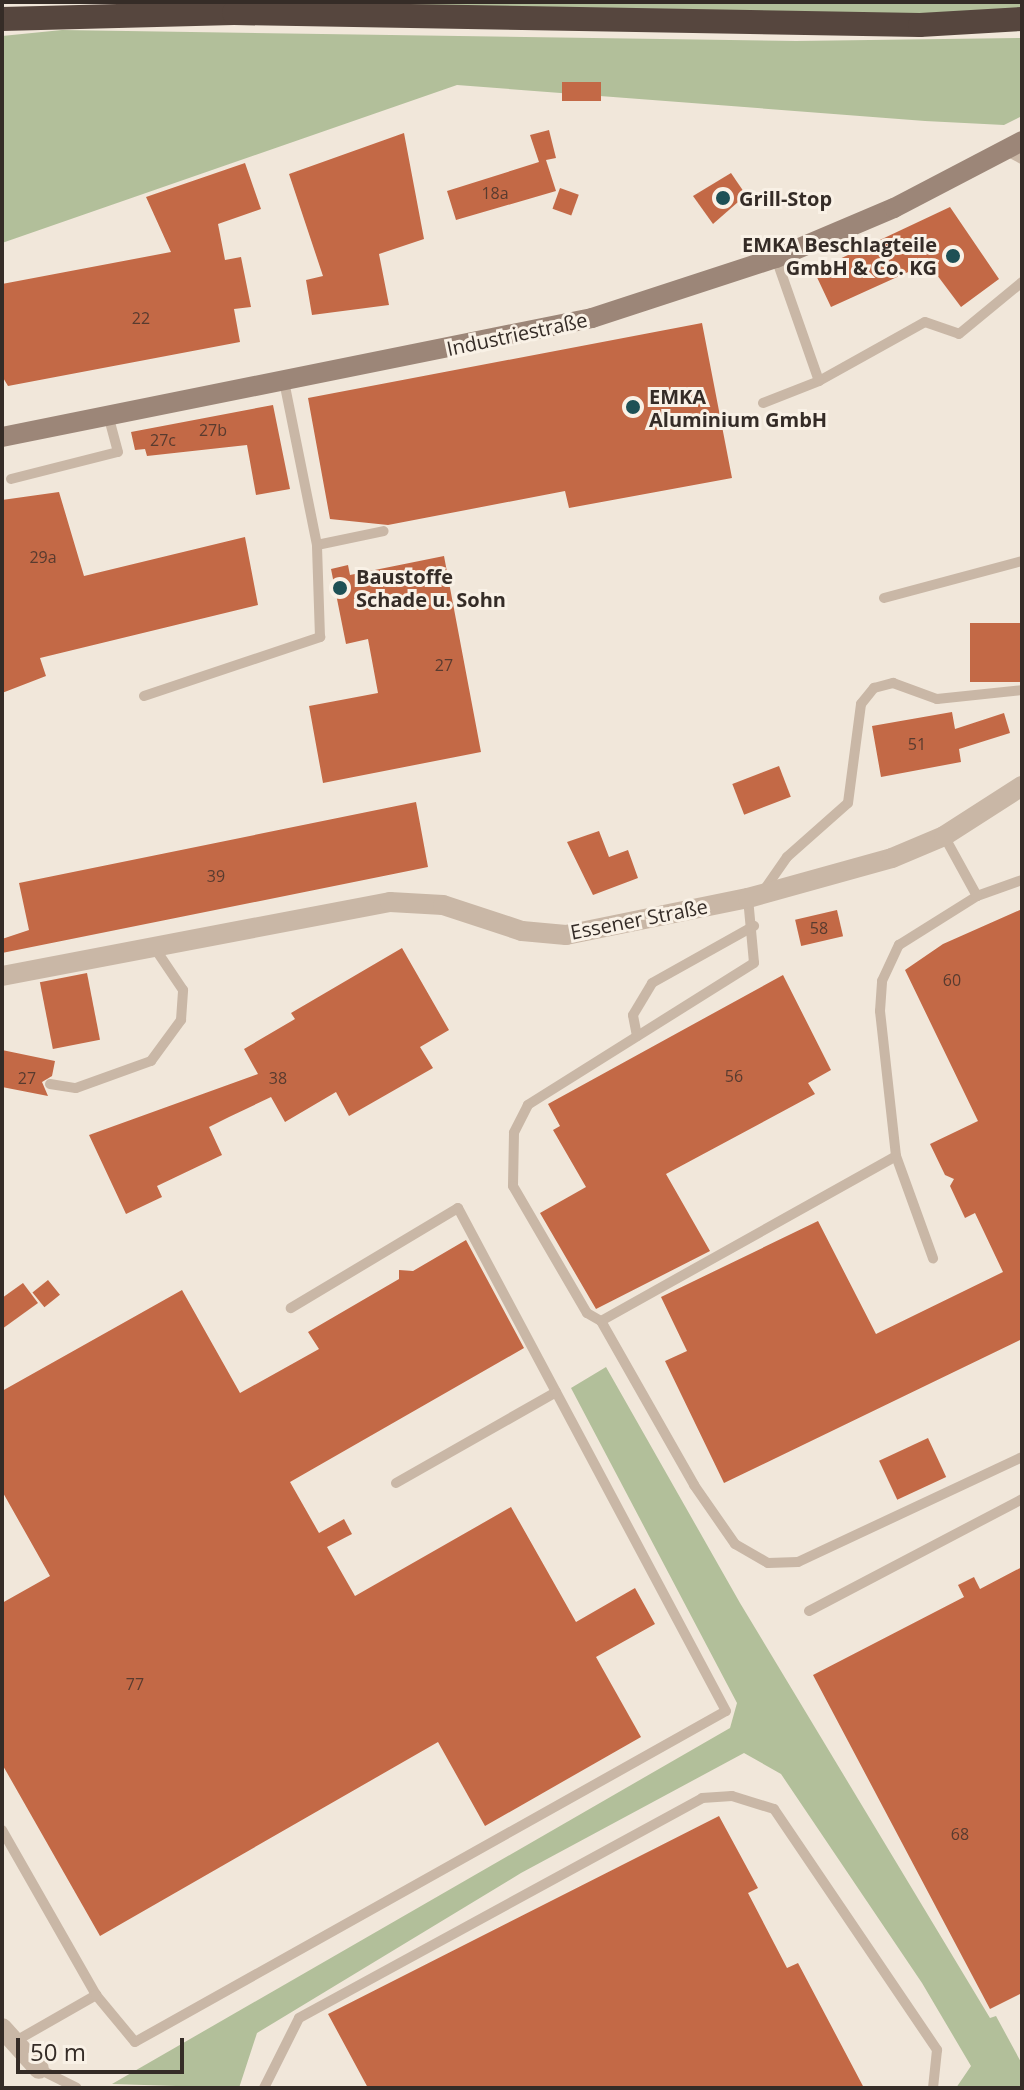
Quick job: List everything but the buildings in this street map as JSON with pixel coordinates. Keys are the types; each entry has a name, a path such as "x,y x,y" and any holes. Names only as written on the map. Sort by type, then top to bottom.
{"highway":[{"path":"2,10 67,2"},
{"path":"2,19 234,13 920,25 1022,19"}],"street":[{"name":"Industriestraße","path":"2,437 109,418 592,318 776,258 894,208 1017,150"},
{"name":"Essener Straße","path":"2,976 390,902 443,905 522,931 566,935 755,896 892,858 944,836 1022,786"},
{"path":"8,2035 39,2069"}],"lane":[{"path":"776,258 819,381"},
{"path":"763,403 819,381 925,322 959,334 1022,282"},
{"path":"144,696 320,637 317,545 284,381"},
{"path":"11,479 118,452 109,418"},
{"path":"317,545 384,531"},
{"path":"884,598 1022,561"},
{"path":"1022,690 937,699 893,683 874,688 861,704 848,803 787,857 755,896 754,963 528,1105 509,1162 513,1186 587,1313 601,1321 694,1485 735,1544 768,1563 798,1562 1022,1457"},
{"path":"944,836 977,896"},
{"path":"933,1258 896,1156 880,1011 882,981 899,945 977,896 1022,880"},
{"path":"637,1036 633,1015 652,983 754,926"},
{"path":"50,1084 76,1088 151,1061 181,1020 183,990 154,947"},
{"path":"601,1321 896,1156"},
{"path":"2,1830 96,1995 135,2042 726,1711 458,1208 291,1308"},
{"path":"396,1483 556,1392"},
{"path":"809,1611 1022,1499"},
{"path":"264,2088 299,2018 702,1798 732,1796 774,1809 937,2050 933,2088"},
{"path":"8,2035 96,1995"},
{"path":"39,2069 77,2088"}],"green space":[{"path":"290,2 1022,2 1022,12 928,16"},
{"path":"62,30 796,41 1022,38 1022,116 1004,125 925,121 457,85 2,243 2,36"},
{"path":"606,1367 740,1603 990,2018 996,2016 1022,2064 1022,2088 956,2088 971,2066 922,1983 781,1774 744,1753 521,1873 257,2033 239,2088 112,2084 730,1728 737,1703 571,1388"}],"place":[{"name":"Grill-Stop","path":"723,198"},
{"name":"EMKA Beschlagteile GmbH & Co. KG","path":"953,256"},
{"name":"EMKA Aluminium GmbH","path":"633,407"},
{"name":"Baustoffe Schade u. Sohn","path":"340,588"}]}
